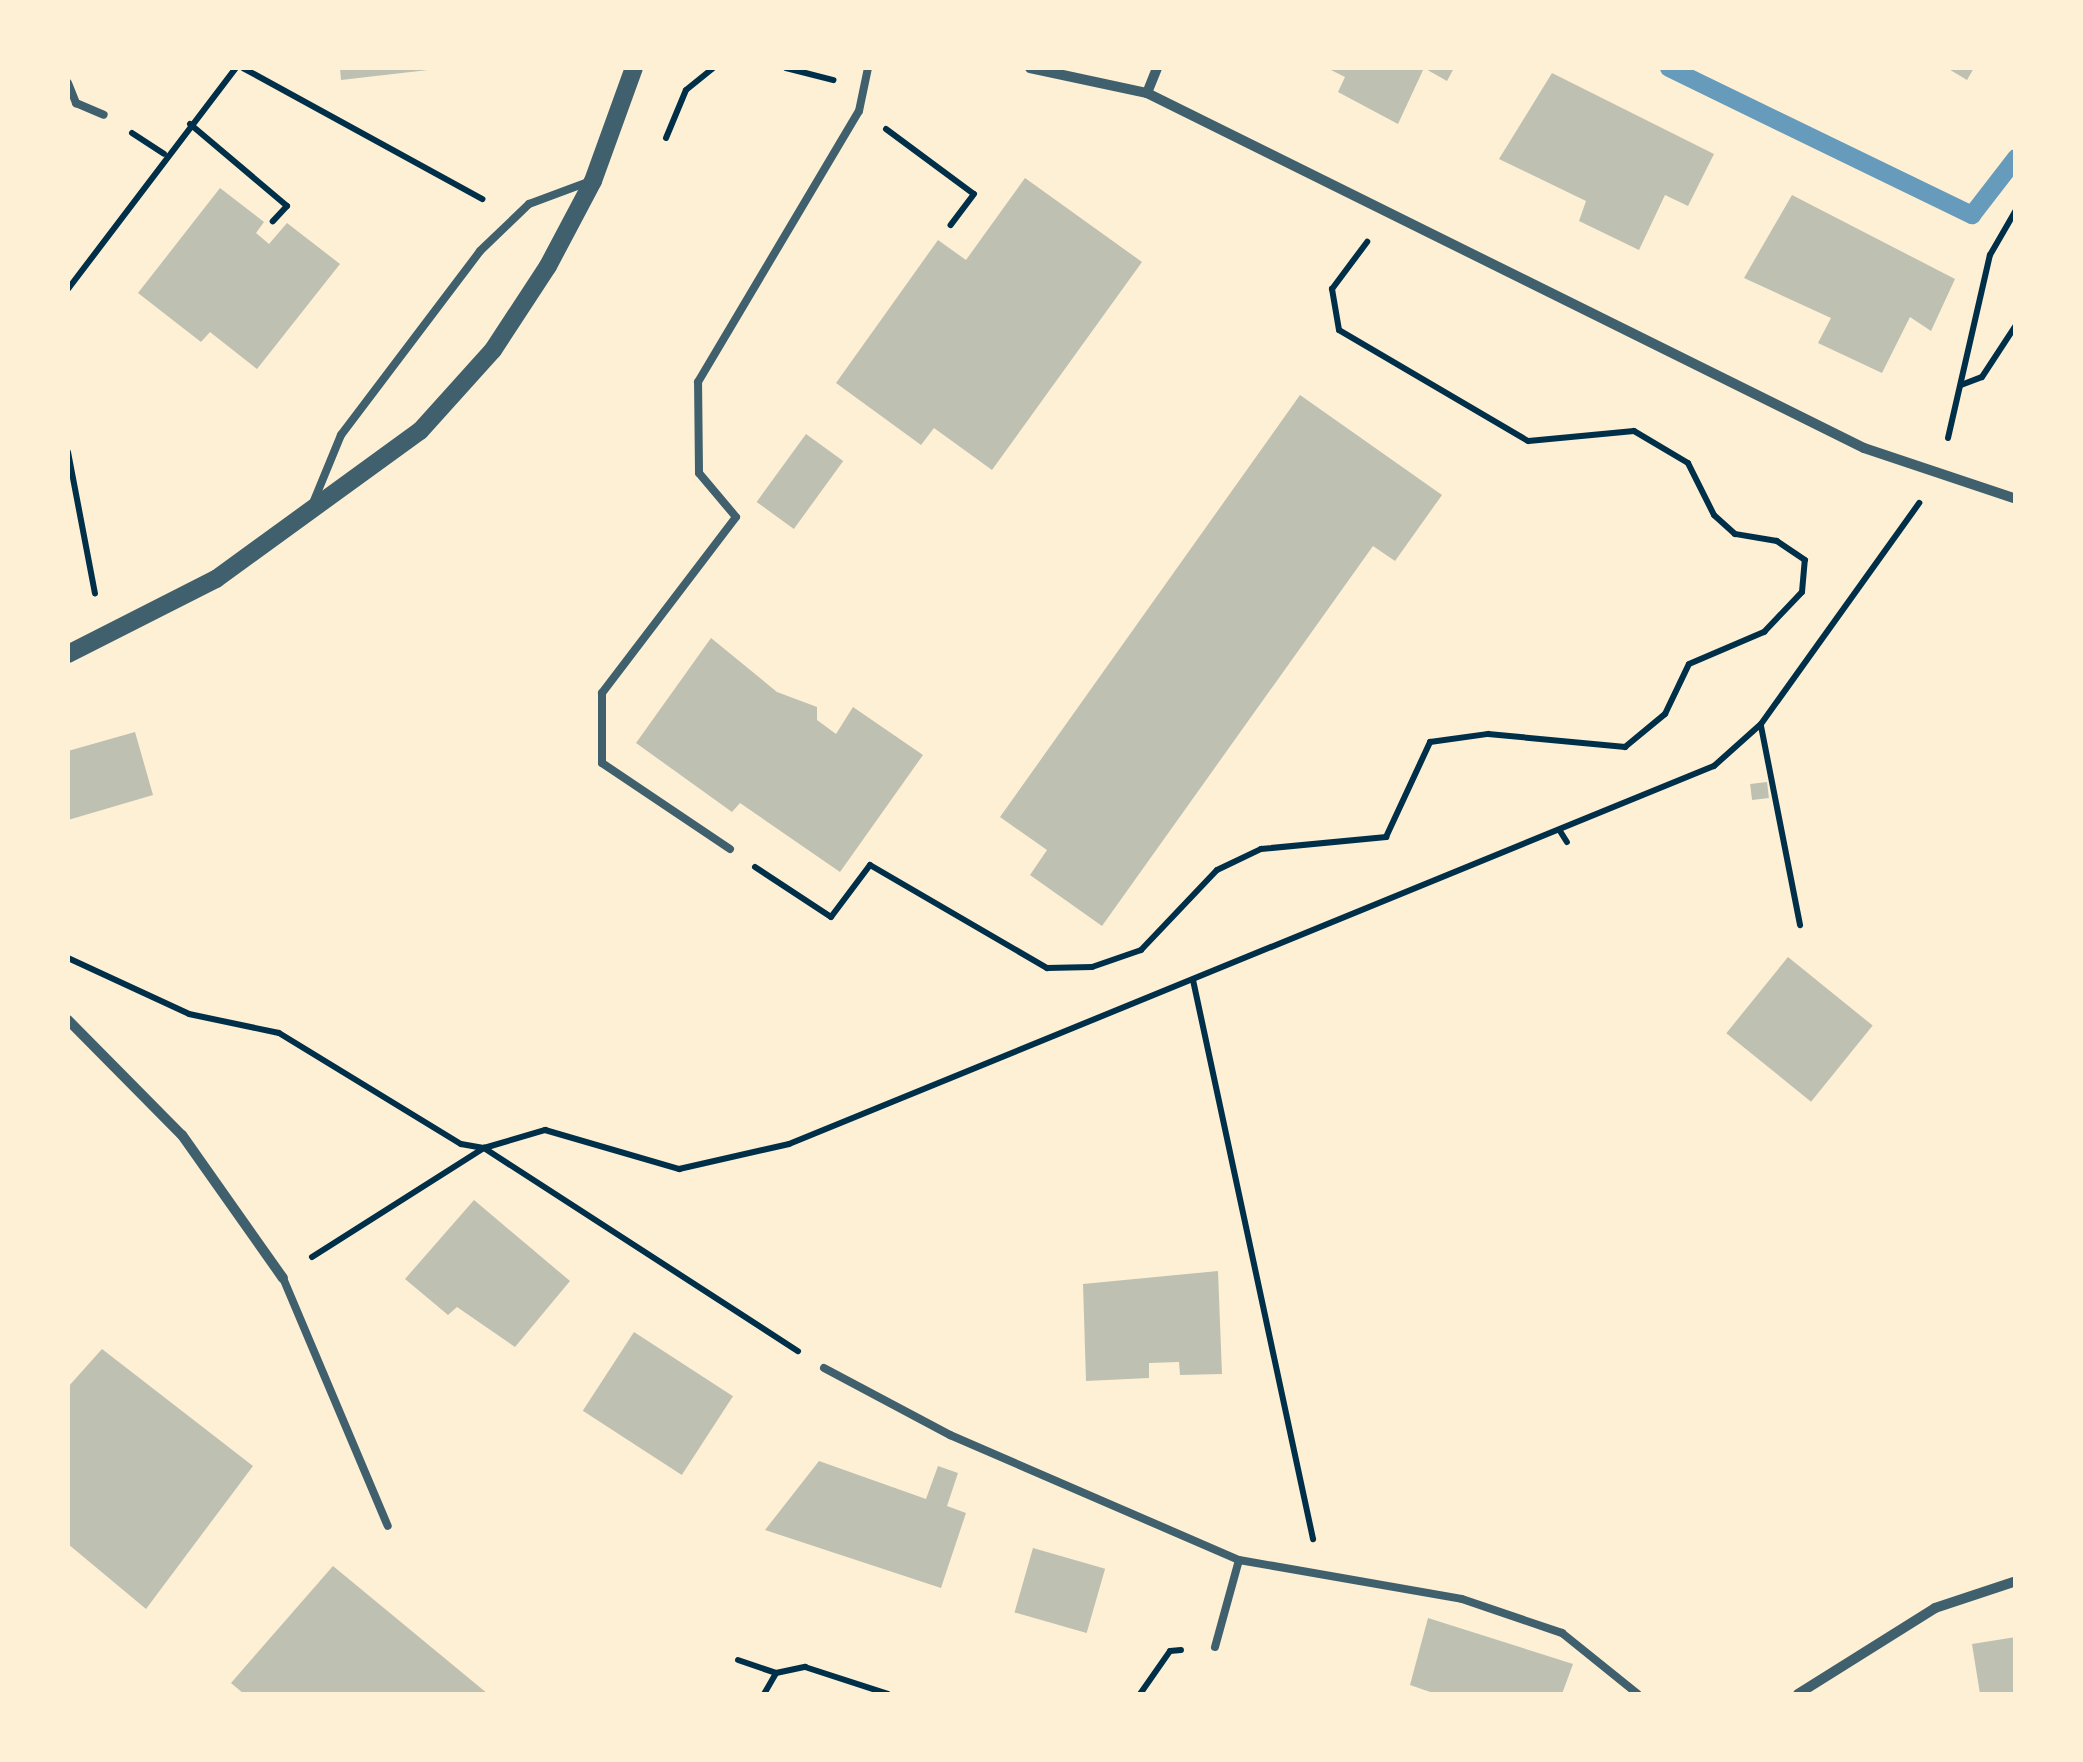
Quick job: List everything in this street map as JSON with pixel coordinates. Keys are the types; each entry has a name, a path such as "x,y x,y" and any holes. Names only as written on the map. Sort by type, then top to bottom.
{"street":[{"path":"68,654 216,580 420,430 493,350 593,181 634,68"},
{"path":"1030,68 1147,93 1939,478 2016,499"},
{"path":"1147,93 1157,68"},
{"path":"68,1020 182,1135 283,1278"},
{"path":"1798,1694 1935,1608 2016,1580"}],"lane":[{"path":"730,849 602,763 602,694 736,518 699,472 698,382 859,111 868,68"},
{"path":"68,83 76,103 104,115"},
{"path":"308,516 341,434 480,251 529,204 593,181"},
{"path":"283,1278 388,1526"},
{"path":"824,1368 950,1435 1238,1560 1321,1580 1462,1599 1562,1633 1638,1694"},
{"path":"1216,1647 1238,1560"}],"path":[{"path":"68,289 164,154 240,68 482,199"},
{"path":"666,138 686,90 713,68"},
{"path":"786,68 864,88"},
{"path":"190,124 286,206 273,221"},
{"path":"134,134 164,154"},
{"path":"915,149 974,194 951,225"},
{"path":"283,1278 484,1148 545,1130 679,1169 790,1144 1714,766 1761,724 1939,478 1990,255 2016,210"},
{"path":"730,849 831,917 870,865 1047,968 1092,967 1141,950 1218,870 1261,849 1386,837 1430,742 1488,734 1625,747 1664,714 1689,664 1764,632 1802,592 1805,560 1778,542 1735,534 1714,516 1688,462 1634,430 1528,440 1339,330 1332,288 1363,247"},
{"path":"1961,384 1982,376 2016,325"},
{"path":"68,452 94,594"},
{"path":"1761,724 1800,925"},
{"path":"1560,831 1566,842"},
{"path":"68,958 188,1014 279,1033 424,1128 484,1148 824,1368"},
{"path":"1193,980 1321,1580"},
{"path":"1140,1694 1170,1651 1216,1647"},
{"path":"738,1660 776,1673 805,1667 888,1694"},
{"path":"764,1694 776,1673"}],"building":[{"path":"340,68 428,68 428,70 341,80"},
{"path":"1327,68 1424,68 1398,124 1338,92 1345,77"},
{"path":"1424,68 1454,68 1447,81"},
{"path":"1947,68 1974,68 1967,80"},
{"path":"1552,73 1714,154 1688,206 1665,195 1639,250 1579,221 1586,201 1499,159"},
{"path":"1025,178 1142,262 992,470 934,428 921,445 836,383 938,240 966,260"},
{"path":"220,188 264,222 256,233 269,244 287,223 340,264 257,369 210,332 201,342 138,293"},
{"path":"1792,195 1955,279 1931,331 1910,317 1882,373 1818,343 1831,318 1744,278"},
{"path":"1300,395 1442,495 1395,561 1373,546 1102,926 1030,875 1047,850 1000,817"},
{"path":"806,434 843,461 794,529 757,502"},
{"path":"711,638 777,692 817,707 817,720 836,734 853,707 923,755 840,872 740,803 732,812 636,743"},
{"path":"135,732 153,795 68,820 68,751"},
{"path":"1767,782 1769,798 1752,800 1750,784"},
{"path":"1788,957 1873,1026 1811,1102 1726,1033"},
{"path":"474,1200 570,1281 515,1347 457,1307 448,1315 405,1279"},
{"path":"1218,1271 1222,1374 1180,1375 1179,1362 1149,1363 1149,1378 1086,1381 1083,1284"},
{"path":"634,1332 733,1396 682,1475 583,1411"},
{"path":"102,1349 253,1466 146,1609 68,1544 68,1387"},
{"path":"819,1461 926,1499 938,1466 958,1473 947,1506 966,1513 941,1588 765,1530"},
{"path":"1033,1548 1105,1569 1087,1633 1015,1612"},
{"path":"333,1566 488,1694 244,1694 231,1683"},
{"path":"1428,1618 1573,1664 1562,1694 1436,1694 1410,1685"},
{"path":"2016,1637 2016,1694 1980,1694 1972,1644"}],"waterway":[{"path":"1669,68 1972,215 2016,158"}]}
